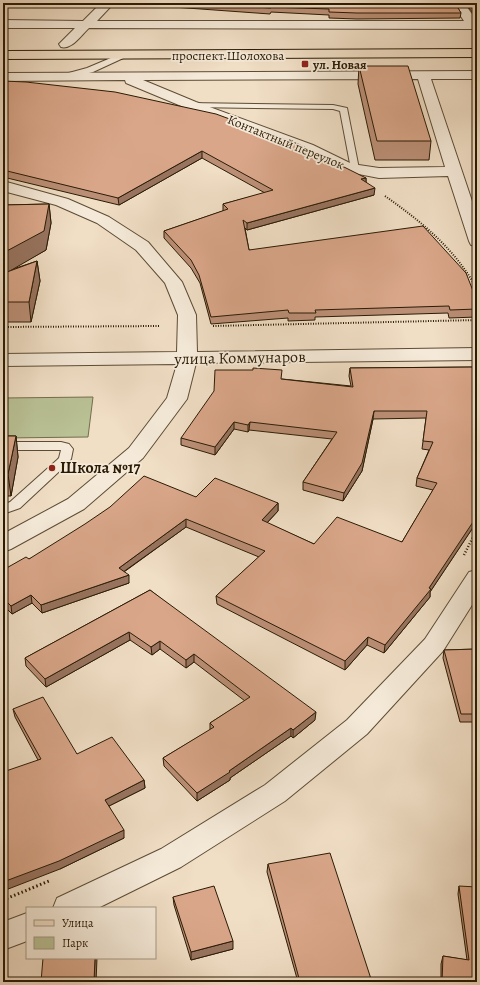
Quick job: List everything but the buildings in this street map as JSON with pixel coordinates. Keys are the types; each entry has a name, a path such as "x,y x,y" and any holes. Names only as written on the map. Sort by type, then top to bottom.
{"main road":[{"name":"проспект Шолохова","path":"3,45 477,43"},
{"name":"проспект Шолохова","path":"3,55 477,53"}],"street":[{"path":"65,44 108,3"},
{"path":"458,3 474,25"},
{"path":"20,13 87,23"},
{"path":"3,24 474,25"},
{"path":"3,77 477,74"},
{"path":"423,75 477,240"},
{"name":"Контактный переулок","path":"126,76 134,82 191,105 308,148 348,168 379,173 454,171"},
{"path":"3,186 62,202 103,220 142,246 173,282 186,315 187,326 186,366 177,399 136,454 76,504 3,544"},
{"name":"улица Коммунаров","path":"3,360 477,354"},
{"path":"70,907 178,854 275,793 357,726 434,645 468,570"},
{"path":"3,936 26,927"}],"lane":[{"path":"68,76 90,70 128,54"},
{"path":"191,105 333,107 344,110 355,169"},
{"path":"3,446 65,446 67,449 65,459 61,463 15,505 3,510"}],"path":[{"path":"3,327 187,326 477,320"},
{"path":"468,570 477,528"},
{"path":"3,900 50,881"}],"green space":[{"path":"93,397 88,437 3,438 3,398"}],"place":[{"name":"ул. Новая","path":"305,64"},
{"name":"Школа №17","path":"52,468"}]}
